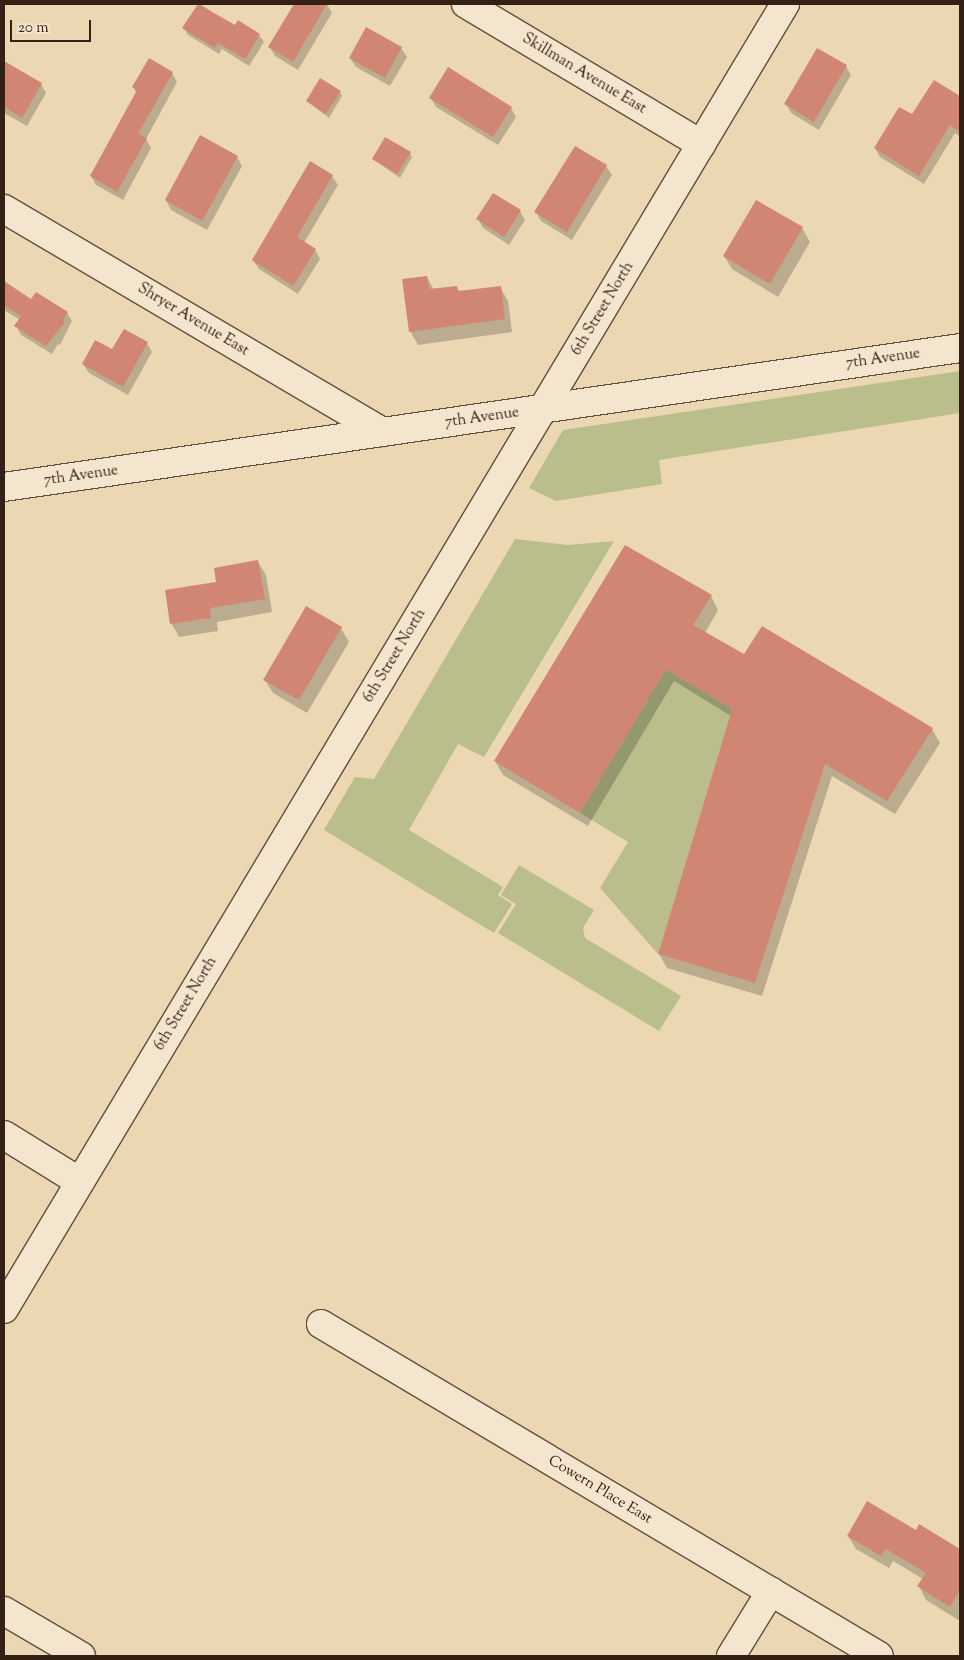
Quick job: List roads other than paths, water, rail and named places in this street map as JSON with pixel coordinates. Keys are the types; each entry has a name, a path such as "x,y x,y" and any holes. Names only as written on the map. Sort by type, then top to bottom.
{"street":[{"name":"Skillman Avenue East","path":"466,4 701,144"},
{"name":"6th Street North","path":"4,1309 785,4"},
{"name":"Shryer Avenue East","path":"4,209 382,432"},
{"name":"7th Avenue","path":"4,487 960,348"},
{"path":"4,1135 80,1182"},
{"name":"Cowern Place East","path":"321,1324 879,1656"},
{"path":"731,1656 771,1591"},
{"path":"4,1611 81,1656"}]}
